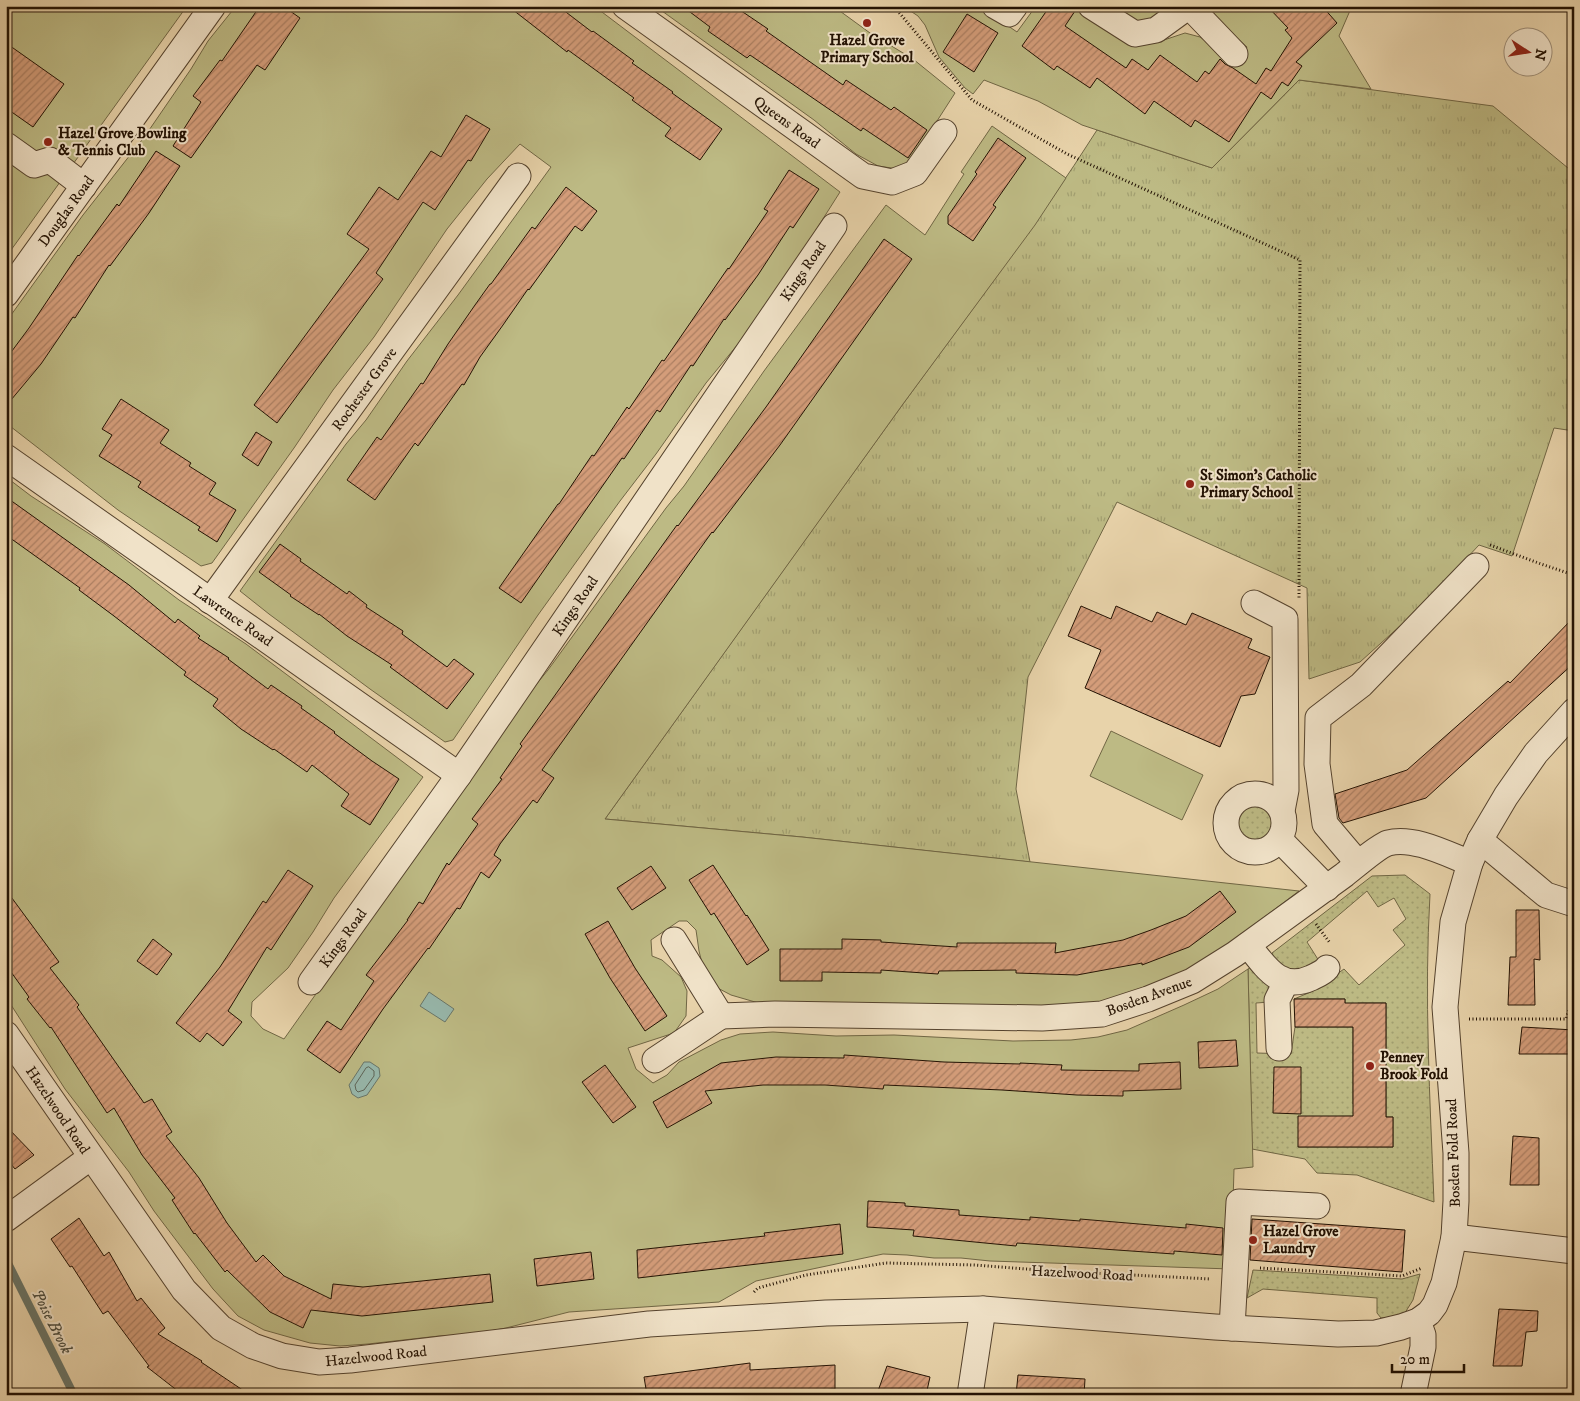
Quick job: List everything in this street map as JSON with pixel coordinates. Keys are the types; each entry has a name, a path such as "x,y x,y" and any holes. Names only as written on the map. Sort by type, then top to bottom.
{"street":[{"name":"Douglas Road","path":"6,294 213,6"},
{"name":"Queens Road","path":"626,6 864,176 892,182 915,173 944,132"},
{"path":"995,6 1009,14 1015,6"},
{"path":"1091,6 1135,34 1156,30 1189,6 1234,54"},
{"path":"6,145 34,165 50,160 84,186"},
{"name":"Rochester Grove","path":"210,601 518,176"},
{"name":"Kings Road","path":"311,982 459,775 834,226"},
{"name":"Lawrence Road","path":"6,457 459,775"},
{"path":"1358,863 1324,824 1317,764 1318,718 1361,685 1476,566"},
{"path":"1254,603 1285,620 1286,790 1282,811"},
{"name":"Bosden Fold Road","path":"1418,1321 1429,1313 1444,1283 1452,1246 1456,1201 1456,1153 1445,1006 1453,922 1470,863 1480,840 1506,796 1536,753 1574,711"},
{"path":"1260,794 1269,797 1277,803 1285,821 1284,831 1280,840 1264,852 1244,851 1235,845 1229,837 1226,828 1226,819 1234,802 1242,796 1260,794"},
{"path":"1280,840 1326,888"},
{"path":"1480,840 1546,895 1574,904"},
{"name":"Bosden Avenue","path":"721,1016 775,1014 1042,1018 1102,1014 1148,999 1192,981 1248,946 1387,843 1410,842 1470,863"},
{"path":"655,1060 721,1016 674,940"},
{"path":"1248,946 1273,974 1286,982 1304,981 1323,973 1331,959"},
{"path":"1278,1048 1277,1000 1286,982"},
{"name":"Hazelwood Road","path":"6,1034 184,1290 222,1328 253,1346 282,1356 319,1362 350,1360 649,1324 826,1313 983,1309 1338,1334 1376,1333 1418,1321"},
{"path":"6,1219 91,1157"},
{"path":"1232,1328 1240,1202 1317,1206"},
{"path":"1452,1246 1574,1251"},
{"path":"970,1395 983,1309"},
{"path":"1413,1395 1423,1347 1423,1335 1418,1321"}],"path":[{"path":"897,10 972,100 1067,154 1300,260 1299,598"},
{"path":"1482,542 1574,575"},
{"path":"1302,906 1331,959"},
{"path":"1446,1018 1566,1019 1574,993"},
{"path":"1253,1267 1402,1276 1452,1246"},
{"name":"Hazelwood Road","path":"751,1294 758,1288 806,1275 886,1263 974,1266 1212,1280"}],"green space":[{"name":"Hazel Grove Bowling & Tennis Club","path":"6,6 187,6 6,257"},
{"path":"236,6 594,6 840,192 743,338 706,383 620,501 538,615 453,740 445,742 370,689 240,591 551,167 520,144 487,179 447,229 374,337 333,390 212,563 201,566 118,510 6,423 6,322 83,215 145,136 208,41"},
{"path":"655,6 833,6 870,33 913,59 955,93 910,163 898,169 878,166 856,154 814,120"},
{"path":"903,6 979,6 1017,32 1036,6 1076,6 1094,18 1161,41 1185,33 1200,37 1238,64 1247,47 1206,6 1352,6 1339,36 1371,89 1299,80 1212,168 1082,125 1038,101 984,80 973,94 965,88 939,57 925,25 918,16"},
{"path":"1105,6 1167,6 1152,23 1135,27"},
{"name":"St Simon's Catholic Primary School","path":"1299,80 1493,106 1574,173 1574,431 1554,428 1512,556 1479,545 1421,607 1360,662 1309,679 1307,588 1117,502 1028,677 1016,789 1030,862 802,837 605,819 1027,234 1097,130 1212,168"},
{"path":"992,126 1066,178 1035,225 903,404 605,819 802,837 1299,891 1199,966 1103,1002 1035,1006 762,1004 731,995 712,985 703,967 696,930 687,921 679,921 651,940 652,956 662,960 681,977 687,991 686,1016 674,1033 628,1048 636,1069 653,1083 667,1075 679,1062 721,1040 740,1034 773,1032 836,1036 894,1035 1013,1041 1071,1040 1098,1037 1127,1030 1184,1005 1218,989 1248,969 1253,1167 1234,1169 1231,1269 990,1261 883,1254 756,1281 719,1302 569,1312 474,1334 340,1346 310,1343 264,1330 238,1316 213,1289 154,1211 129,1172 65,1089 6,997 6,477 31,496 105,544 179,600 246,644 423,777 334,898 288,968 252,1002 251,1016 263,1029 284,1039 451,808 530,692 684,486 764,371 886,205 925,235 964,174 961,172"},
{"path":"1111,731 1203,775 1182,820 1090,776"},
{"path":"1260,802 1267,805 1273,811 1276,822 1275,830 1267,839 1260,842 1252,842 1245,839 1237,830 1236,818 1239,811 1248,803"},
{"path":"1405,875 1430,894 1428,1010 1434,1202 1357,1175 1317,1173 1305,1159 1252,1149 1248,969 1256,964 1274,985 1270,1002 1256,1003 1257,1053 1291,1054 1295,1027 1353,1027 1353,1104 1369,1116 1299,1117 1299,1147 1393,1147 1393,1117 1386,1117 1386,1003 1358,1003 1345,1013 1345,999 1294,999 1313,991 1344,969 1359,985 1405,945 1393,930 1406,919 1394,898 1378,907 1367,891 1307,942 1319,961 1302,975 1281,974 1272,953 1372,876"},
{"path":"1253,1270 1402,1279 1420,1274 1413,1300 1403,1316 1381,1318 1377,1313 1377,1298 1263,1289 1247,1298"}],"water":[{"path":"429,992 454,1009 445,1022 420,1006"},
{"path":"364,1062 370,1062 379,1068 380,1076 367,1095 358,1098 352,1094 349,1085"}],"building":[{"path":"260,6 283,6 300,18 265,70 257,65 191,158 173,146 201,102 193,96 220,60 222,61"},
{"path":"508,6 558,6 634,61 632,63 722,129 700,160 665,136 671,128 632,100 634,98 568,50 567,52"},
{"path":"682,6 734,6 843,85 846,80 891,110 894,107 927,130 908,158 863,128 861,131 750,55 747,58 708,31 710,27"},
{"path":"1050,6 1077,6 1065,26 1126,68 1132,59 1148,70 1160,55 1197,82 1205,71 1209,74 1220,59 1256,84 1266,68 1271,71 1292,38 1285,30 1288,28 1267,6 1322,6 1337,23 1296,62 1302,66 1288,86 1282,82 1271,99 1261,92 1229,142 1195,120 1191,127 1154,101 1145,114 1097,78 1090,88 1057,66 1054,70 1022,46"},
{"path":"967,14 998,33 974,72 943,52"},
{"path":"6,43 64,84 33,127 6,108"},
{"path":"466,115 490,129 471,161 468,160 435,210 423,202 376,273 383,279 277,423 254,405 369,249 347,234 379,187 398,200 431,151 441,157"},
{"path":"998,138 1026,158 993,205 996,207 973,241 948,224 948,216 977,174 975,172"},
{"path":"156,151 180,166 149,213 109,265 75,318 73,317 41,364 6,406 6,359 78,255 117,204 119,206"},
{"path":"789,170 819,189 793,228 790,226 758,275 724,319 693,366 691,365 660,412 657,410 624,459 622,458 521,603 499,588 592,455 594,456 627,407 629,409 662,360 664,361 729,269 768,211 764,209"},
{"path":"566,187 597,211 582,231 575,226 480,357 464,385 462,384 418,446 415,443 375,500 347,480 377,437 381,440 421,383 423,384 490,284 532,227 535,229"},
{"path":"884,239 912,259 780,445 712,532 542,770 554,778 537,803 533,800 500,844 494,855 501,860 489,878 481,872 460,909 457,908 429,949 383,1009 340,1073 307,1050 327,1021 341,1030 374,981 366,975 408,920 419,902 423,904 447,863 449,865 478,824 472,819 502,779 500,778 522,746 520,744 677,525 766,407"},
{"path":"121,399 169,430 160,443 191,463 189,466 216,483 209,494 236,510 217,542 198,530 200,527 138,487 141,482 99,456 112,435 102,429"},
{"path":"256,432 272,442 258,466 242,455"},
{"path":"6,497 129,585 175,623 178,619 200,636 198,638 229,658 268,689 271,685 302,706 301,708 334,733 399,779 370,825 341,806 349,794 312,765 307,772 241,729 213,706 218,699 184,675 186,672 79,590 80,588 6,535"},
{"path":"280,544 301,559 300,561 347,594 349,591 367,605 366,607 403,631 402,634 447,667 454,659 474,674 447,709 390,667 392,665 347,636 259,572"},
{"path":"1081,606 1111,619 1116,606 1152,622 1157,612 1186,625 1192,613 1252,639 1248,648 1270,657 1255,694 1241,696 1220,747 1085,688 1101,650 1068,636"},
{"path":"1574,617 1574,663 1426,798 1343,823 1339,818 1335,794 1407,770 1508,681 1510,683"},
{"path":"713,865 769,950 747,965 714,913 711,915 689,880"},
{"path":"651,866 666,888 632,910 617,888"},
{"path":"288,870 313,886 271,950 267,947 228,1011 242,1022 223,1046 207,1033 200,1042 176,1023 220,967 263,901 266,903"},
{"path":"6,890 59,962 50,968 79,1005 77,1007 144,1103 152,1099 172,1132 166,1136 199,1178 227,1223 256,1262 263,1255 284,1276 331,1299 333,1284 363,1287 490,1274 493,1302 362,1316 311,1310 303,1328 270,1312 227,1270 225,1272 194,1234 172,1200 175,1198 142,1155 114,1108 107,1113 51,1027 27,999 29,997 6,965"},
{"path":"1220,891 1236,912 1189,947 1142,965 1142,963 1077,975 1016,973 1016,970 939,971 938,974 881,970 881,973 822,972 822,981 780,981 780,949 842,949 842,939 881,940 881,942 957,947 957,943 1056,943 1055,953 1123,940 1151,930 1186,916"},
{"path":"1516,910 1539,910 1540,960 1534,959 1535,1005 1508,1005 1510,957 1516,957"},
{"path":"608,921 635,968 667,1016 645,1031 610,978 585,934"},
{"path":"153,939 172,954 157,975 137,961"},
{"name":"Penney Brook Fold","path":"1294,999 1345,999 1345,1003 1386,1003 1386,1117 1393,1117 1393,1147 1298,1147 1298,1116 1353,1116 1353,1027 1295,1027"},
{"path":"1522,1027 1574,1030 1574,1054 1519,1054"},
{"path":"1236,1040 1238,1066 1199,1068 1198,1042"},
{"path":"844,1055 944,1062 1062,1065 1061,1070 1139,1071 1139,1064 1180,1062 1181,1089 1123,1091 1123,1096 884,1085 883,1089 825,1085 763,1085 705,1091 712,1103 667,1128 653,1102 721,1063 776,1057 844,1058"},
{"path":"605,1065 636,1107 613,1123 582,1082"},
{"path":"1274,1067 1301,1067 1301,1114 1273,1113"},
{"path":"6,1126 34,1155 15,1169 6,1158"},
{"path":"1513,1136 1539,1138 1539,1185 1510,1185"},
{"path":"868,1201 905,1203 905,1206 959,1210 959,1215 1030,1220 1030,1217 1080,1221 1080,1219 1186,1228 1186,1224 1223,1228 1222,1255 1174,1251 1174,1254 1017,1243 1016,1246 913,1236 914,1230 867,1227"},
{"path":"79,1218 104,1256 109,1252 137,1301 141,1298 165,1328 158,1334 202,1361 250,1395 183,1395 147,1367 149,1366 108,1311 103,1314 72,1266 70,1267 51,1239"},
{"path":"1252,1219 1405,1230 1402,1272 1250,1260"},
{"path":"840,1224 843,1254 638,1278 637,1250 765,1236 764,1233"},
{"path":"591,1252 594,1279 537,1286 534,1259"},
{"path":"1499,1309 1538,1311 1537,1331 1526,1332 1522,1366 1493,1366"},
{"path":"750,1363 750,1370 835,1365 835,1389 778,1393 778,1391 740,1395 647,1395 644,1377"},
{"path":"887,1366 930,1377 926,1395 891,1395 878,1391"},
{"path":"1018,1375 1085,1379 1084,1395 1016,1395"}],"waterway":[{"name":"Poise Brook","path":"6,1259 74,1395"}],"place":[{"name":"Hazel Grove Primary School","path":"867,23"},
{"name":"Hazel Grove Bowling & Tennis Club","path":"48,142"},
{"name":"St Simon's Catholic Primary School","path":"1190,484"},
{"name":"Penney Brook Fold","path":"1370,1066"},
{"name":"Hazel Grove Laundry","path":"1253,1240"}]}
